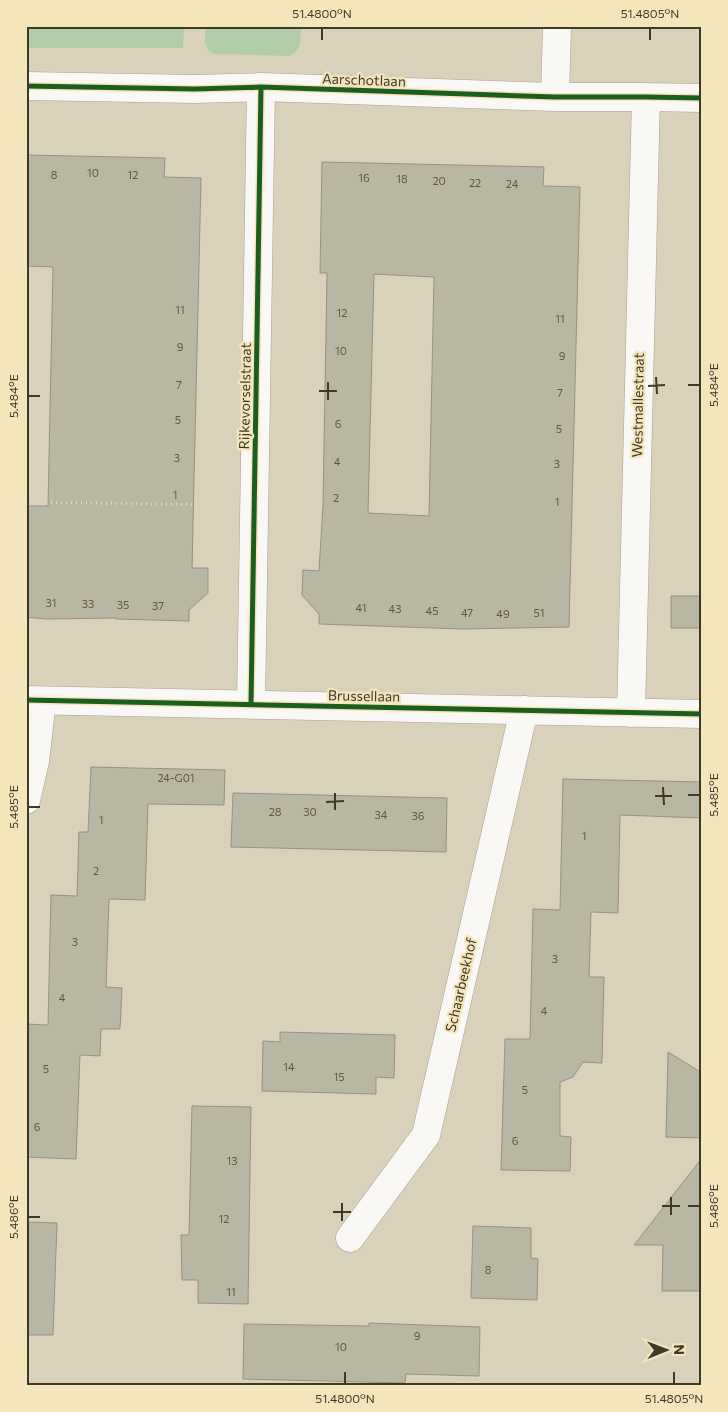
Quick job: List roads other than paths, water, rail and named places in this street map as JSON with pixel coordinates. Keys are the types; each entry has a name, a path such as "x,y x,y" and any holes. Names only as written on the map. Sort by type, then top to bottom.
{"street":[{"path":"556,98 557,26"},
{"name":"Aarschotlaan","path":"26,86 195,89 261,87 556,98 702,98"},
{"name":"Rijkevorselstraat","path":"250,705 261,87"},
{"name":"Westmallestraat","path":"631,713 646,97"},
{"path":"26,800 35,761 34,700"},
{"name":"Brussellaan","path":"34,700 702,714"},
{"name":"Schaarbeekhof","path":"350,1238 426,1135 524,710"}]}
